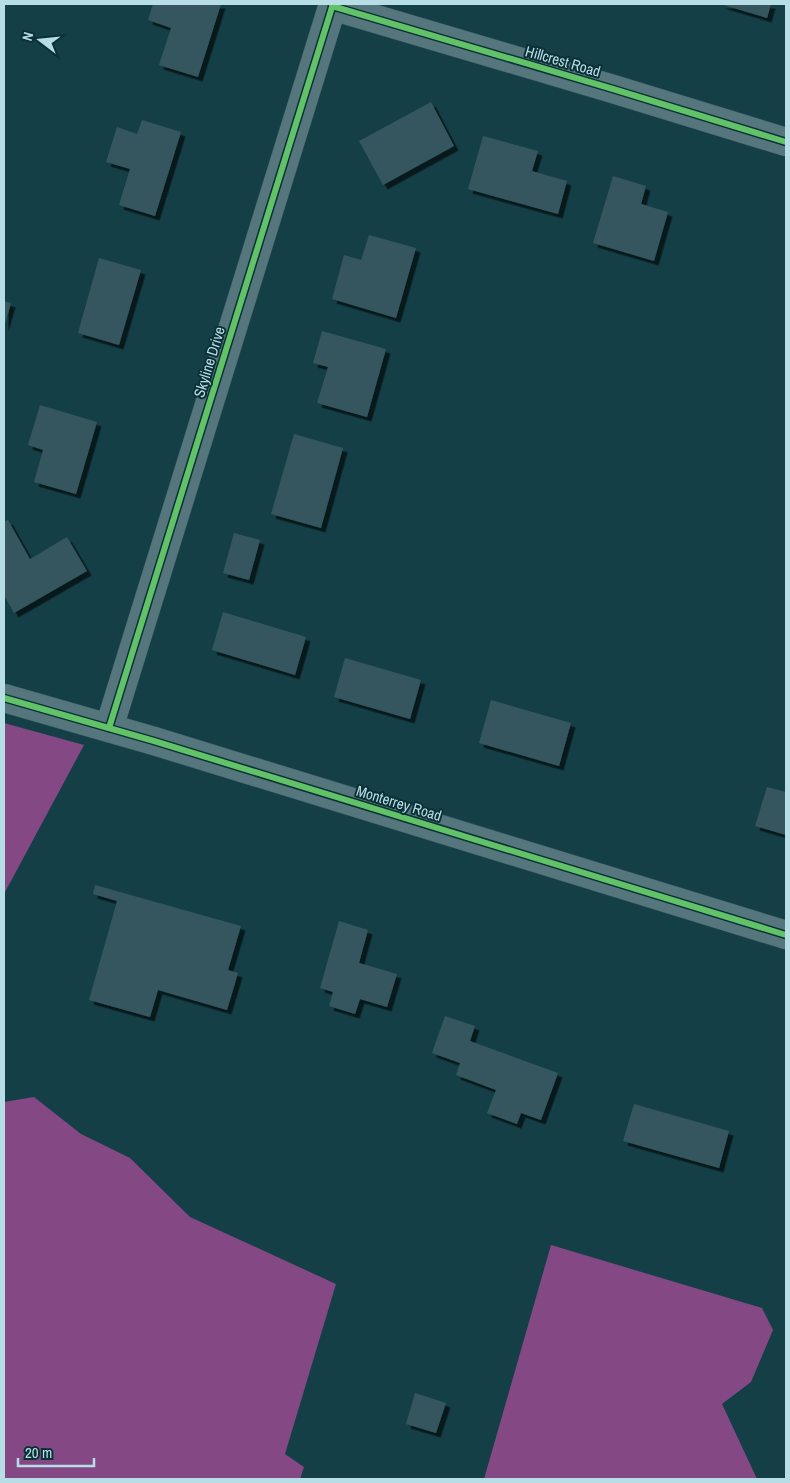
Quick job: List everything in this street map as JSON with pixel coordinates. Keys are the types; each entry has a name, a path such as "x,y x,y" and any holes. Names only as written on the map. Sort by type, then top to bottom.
{"street":[{"name":"Hillcrest Road","path":"332,5 786,142"},
{"name":"Skyline Drive","path":"109,728 332,5"},
{"name":"Monterrey Road","path":"4,698 109,728 786,935"}],"shaded area":[{"path":"4,723 84,745 4,894"},
{"path":"34,1097 81,1134 130,1158 190,1217 336,1284 285,1454 304,1467 300,1479 4,1479 4,1102"},
{"path":"551,1245 762,1308 773,1330 751,1382 722,1404 757,1479 484,1479"}],"building":[{"path":"153,4 221,4 198,77 159,65 171,28 148,20"},
{"path":"720,4 771,4 767,18"},
{"path":"431,102 454,146 383,185 359,141"},
{"path":"142,120 181,132 155,216 119,205 130,169 106,162 117,127 137,134"},
{"path":"483,136 538,151 532,171 567,181 558,214 468,189"},
{"path":"613,176 646,186 641,204 668,212 654,261 593,243"},
{"path":"369,235 416,248 396,318 332,299 344,255 361,260"},
{"path":"99,258 141,270 119,345 78,333"},
{"path":"4,301 11,303 4,327"},
{"path":"322,331 386,349 367,417 317,403 328,367 313,363"},
{"path":"40,405 97,422 76,494 34,482 43,450 28,445"},
{"path":"294,434 343,448 321,528 271,514"},
{"path":"8,520 30,559 67,537 87,571 14,613 4,595 4,522"},
{"path":"234,533 260,540 249,580 223,573"},
{"path":"223,612 306,637 295,675 212,650"},
{"path":"345,658 421,680 410,719 334,697"},
{"path":"491,700 571,723 559,766 479,743"},
{"path":"767,787 786,792 786,835 755,826"},
{"path":"95,885 241,926 228,970 238,973 227,1010 158,990 150,1017 89,1000 117,901 93,894"},
{"path":"339,921 368,930 359,963 397,974 387,1007 360,999 355,1014 329,1006 333,992 320,988"},
{"path":"445,1016 475,1026 470,1041 558,1073 541,1120 521,1113 517,1124 487,1113 496,1090 456,1075 460,1063 432,1053"},
{"path":"634,1104 729,1131 719,1168 623,1141"},
{"path":"415,1393 446,1403 436,1433 406,1424"}],"cycle path":[{"path":"109,728 333,4"},
{"path":"332,6 786,142"},
{"path":"4,698 154,741 786,935"}]}
